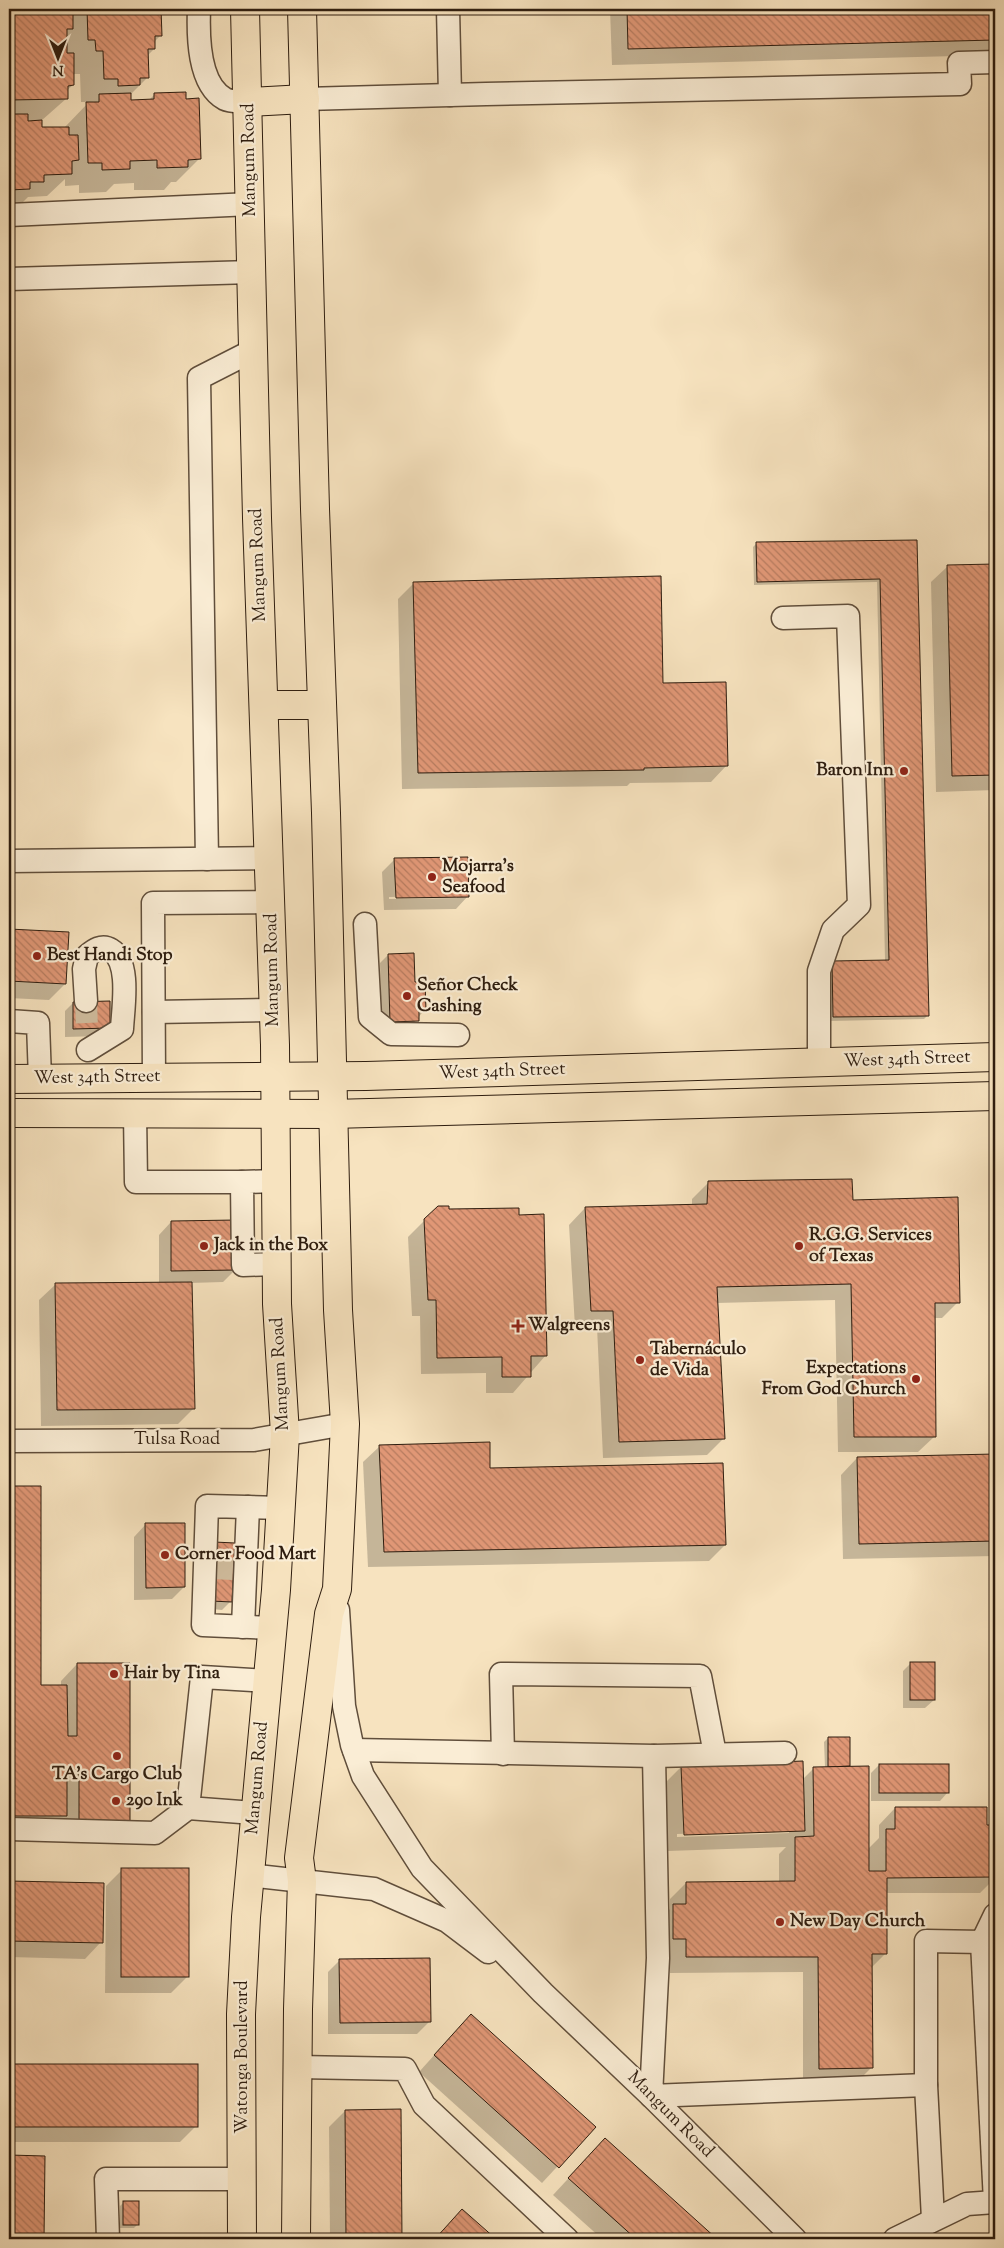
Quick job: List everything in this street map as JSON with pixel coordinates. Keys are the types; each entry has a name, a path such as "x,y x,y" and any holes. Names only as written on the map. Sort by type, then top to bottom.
{"main road":[{"name":"Mangum Road","path":"245,9 274,1010 276,1264 285,1434 272,1628 248,1875"},
{"name":"Mangum Road","path":"302,9 332,1114 338,1310 345,1424 337,1589 329,1614 299,1858 302,1881"},
{"path":"248,102 305,100"},
{"path":"264,705 322,705"},
{"name":"West 34th Street","path":"9,1079 331,1076 995,1057"},
{"name":"West 34th Street","path":"9,1113 332,1114 995,1096"},
{"name":"Watonga Boulevard","path":"242,2239 241,2014 248,1875"},
{"path":"296,2239 298,2009 302,1881"}],"street":[{"path":"199,9 201,60 209,78 216,91 226,100 248,102"},
{"path":"448,9 450,95"},
{"path":"305,100 960,84 959,63 995,62"},
{"path":"9,215 251,204"},
{"path":"9,279 252,272"},
{"path":"207,859 199,378 254,350"},
{"path":"783,618 848,616 858,904 833,930 819,971 819,1063"},
{"path":"9,861 270,858"},
{"path":"154,1078 153,903 271,902"},
{"path":"365,924 370,1016 391,1034 458,1035"},
{"path":"86,1001 84,969 87,956 96,949 108,948 118,954 124,968 122,1029 87,1040 90,1078"},
{"path":"154,1012 274,1010"},
{"path":"9,1021 38,1023 40,1079"},
{"path":"135,1113 136,1182 276,1181"},
{"path":"242,1182 244,1265 276,1264"},
{"name":"Tulsa Road","path":"9,1441 254,1440 345,1424"},
{"path":"244,1627 224,1569 207,1506 281,1508"},
{"path":"248,1507 203,1625 272,1628"},
{"name":"Mangum Road","path":"337,1589 344,1706 354,1750 363,1776 422,1868 543,1993 651,2096 795,2239"},
{"path":"503,1754 501,1674 700,1676 715,1754"},
{"path":"188,1808 202,1677 267,1681"},
{"path":"354,1750 654,1756 785,1753"},
{"path":"654,1756 658,1958 651,2096 926,2085"},
{"path":"9,1829 155,1834 188,1808 254,1813"},
{"name":"Mangum Road","path":"248,1875 374,1889 448,1921 543,1993"},
{"path":"895,2239 967,2204 995,2202 982,1942 995,1915"},
{"path":"933,2219 926,2085 926,1940 982,1942"},
{"path":"298,2067 405,2069 424,2105 567,2239"},
{"path":"108,2239 106,2179 242,2180"}],"building":[{"path":"9,9 73,9 73,29 67,29 67,53 74,53 74,85 68,86 68,99 9,100"},
{"path":"87,9 161,9 162,36 155,36 155,49 148,49 149,78 140,78 140,85 118,86 118,79 104,79 103,51 96,51 95,40 88,40"},
{"path":"627,9 995,9 995,40 628,49"},
{"path":"186,92 186,99 199,98 201,159 188,160 188,167 157,168 157,160 130,161 130,169 102,170 102,163 88,163 86,102 99,102 99,94 131,93 131,100 154,99 154,93"},
{"path":"9,114 28,114 28,121 42,120 42,127 69,127 69,135 78,135 79,160 72,161 72,174 44,175 44,182 30,182 30,189 9,190"},
{"name":"Baron Inn","path":"917,540 929,1016 833,1017 832,961 889,960 880,579 757,582 756,542"},
{"path":"995,564 995,775 952,776 947,565"},
{"path":"661,576 663,683 726,682 728,766 644,768 644,770 418,773 413,582"},
{"name":"Mojarra's Seafood","path":"468,857 469,897 396,898 394,858"},
{"path":"9,929 69,932 66,984 9,981"},
{"name":"Señor Check Cashing","path":"414,953 415,982 425,982 426,1010 419,1010 419,1021 390,1022 388,954"},
{"path":"110,1001 110,1028 73,1029 73,1002"},
{"path":"852,1179 853,1200 958,1197 960,1303 935,1303 936,1437 854,1437 851,1284 717,1287 725,1439 619,1442 613,1311 591,1311 585,1207 707,1204 708,1181"},
{"name":"Walgreens","path":"438,1206 449,1206 449,1209 519,1208 519,1215 544,1214 547,1356 531,1356 531,1377 502,1377 502,1357 437,1358 436,1300 428,1300 424,1219"},
{"name":"Jack in the Box","path":"236,1220 237,1270 171,1271 171,1221"},
{"path":"192,1282 195,1409 57,1410 55,1283"},
{"path":"490,1442 490,1468 723,1463 726,1545 384,1552 379,1445"},
{"path":"995,1454 995,1541 859,1544 857,1457"},
{"path":"9,1486 41,1486 41,1685 67,1685 68,1736 77,1736 77,1663 130,1663 130,1821 79,1821 79,1771 67,1771 67,1816 9,1816"},
{"name":"Corner Food Mart","path":"145,1523 185,1523 185,1587 146,1588"},
{"path":"214,1542 235,1543 232,1602 211,1601"},
{"path":"910,1662 935,1662 935,1700 910,1700"},
{"path":"828,1737 850,1737 850,1766 828,1767"},
{"path":"803,1761 805,1831 684,1835 681,1766"},
{"path":"879,1764 949,1764 949,1793 879,1793"},
{"name":"New Day Church","path":"869,1766 869,1871 886,1871 886,1829 895,1829 895,1807 987,1807 987,1825 995,1825 995,1877 887,1878 887,1954 872,1954 873,2068 819,2069 818,1957 686,1957 686,1939 673,1939 673,1904 686,1904 686,1882 795,1881 795,1837 814,1836 813,1767"},
{"path":"121,1868 189,1868 189,1977 121,1977"},
{"path":"9,1881 104,1883 103,1943 9,1941"},
{"path":"430,1958 431,2022 340,2023 339,1959"},
{"path":"471,2014 596,2127 559,2168 434,2055"},
{"path":"9,2064 198,2064 198,2127 9,2127"},
{"path":"401,2109 402,2239 346,2239 345,2110"},
{"path":"605,2138 717,2239 636,2239 568,2178"},
{"path":"9,2155 45,2156 44,2239 9,2239"},
{"path":"123,2201 139,2201 139,2225 123,2225"},
{"path":"462,2209 496,2239 435,2239"}],"tunnel":[{"path":"86,1001 87,1029"},
{"path":"212,1568 233,1569"}],"place":[{"name":"Baron Inn","path":"904,771"},
{"name":"Mojarra's Seafood","path":"432,877"},
{"name":"Best Handi Stop","path":"37,956"},
{"name":"Señor Check Cashing","path":"407,996"},
{"name":"Jack in the Box","path":"204,1246"},
{"name":"R.G.G. Services of Texas","path":"799,1246"},
{"name":"Walgreens","path":"518,1326"},
{"name":"Tabernáculo de Vida","path":"640,1360"},
{"name":"Expectations From God Church","path":"916,1379"},
{"name":"Corner Food Mart","path":"165,1555"},
{"name":"Hair by Tina","path":"114,1674"},
{"name":"TA's Cargo Club","path":"117,1756"},
{"name":"290 Ink","path":"116,1801"},
{"name":"New Day Church","path":"780,1922"}]}
